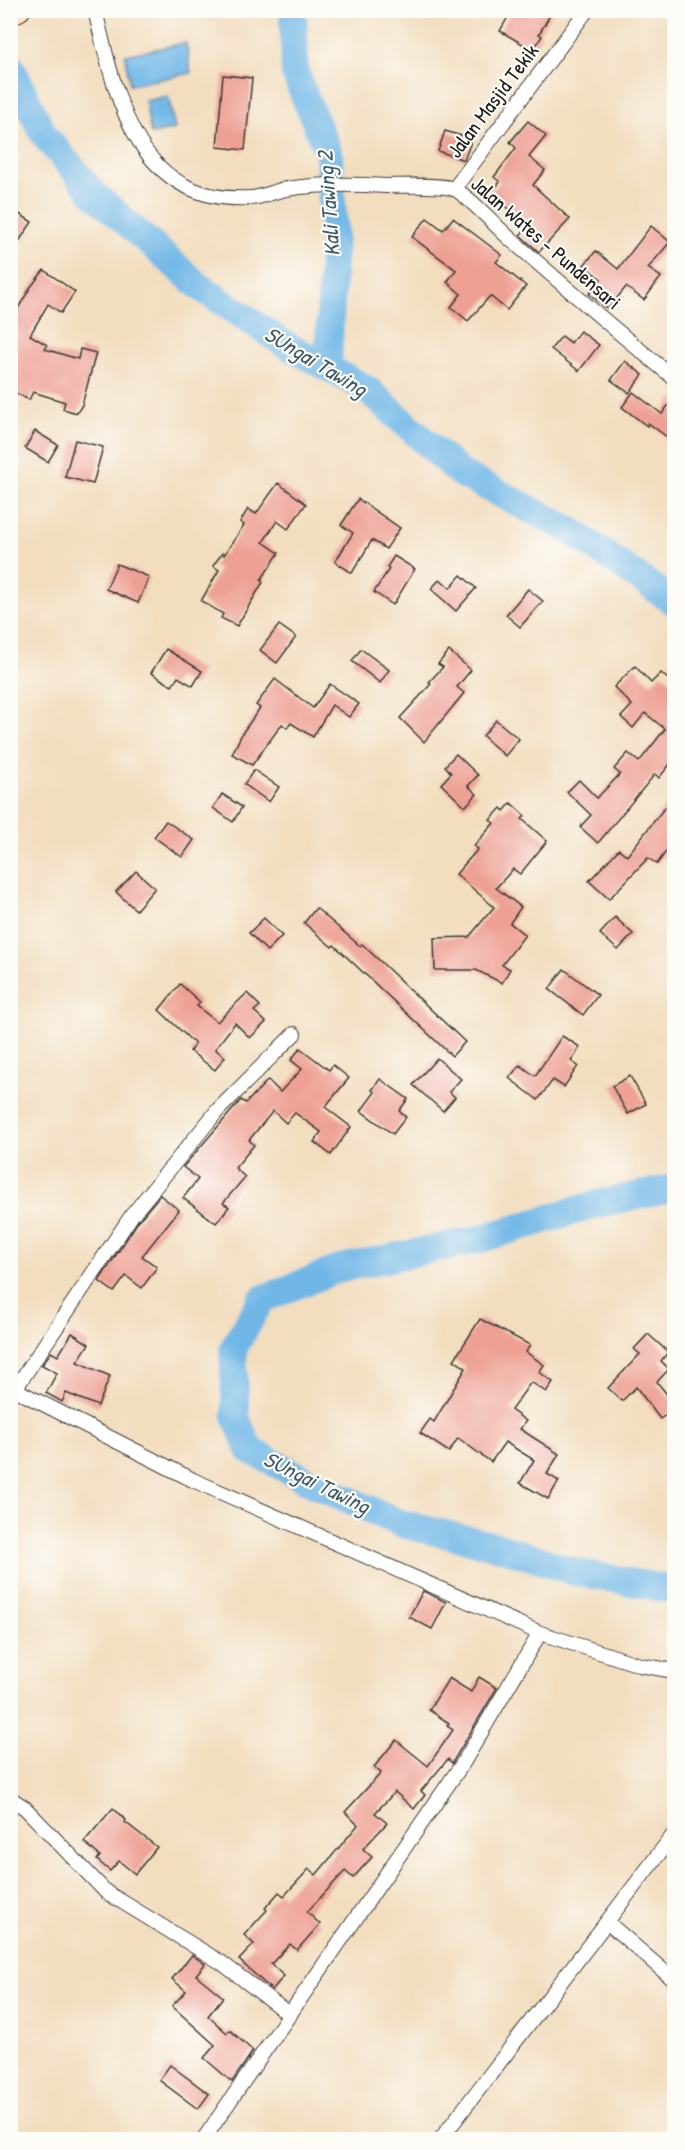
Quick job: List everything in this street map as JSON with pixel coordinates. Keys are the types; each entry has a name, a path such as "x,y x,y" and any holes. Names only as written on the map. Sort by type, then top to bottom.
{"street":[{"path":"10,16 20,10"},
{"name":"Jalan Wates - Pundensari","path":"95,10 115,91 133,131 153,162 177,183 204,195 254,198 286,189 363,185 454,189 602,320 675,378"},
{"name":"Jalan Masjid Tekik","path":"454,189 587,10"},
{"path":"294,1034 218,1110 132,1215 13,1388 193,1480 540,1632 640,1665 675,1671"},
{"path":"203,2139 463,1763 540,1632"},
{"path":"10,1798 25,1808 106,1892 222,1963 290,2015"},
{"path":"440,2139 675,1834"},
{"path":"607,1922 675,1980"}],"water":[{"path":"186,43 191,73 130,85 125,55"},
{"path":"168,96 175,129 151,134 145,101"}],"building":[{"path":"512,10 553,10 533,50 500,31"},
{"path":"223,75 252,78 245,150 217,147"},
{"path":"528,121 546,136 529,157 545,170 533,185 570,219 539,252 520,235 530,225 490,194 500,182 494,177 516,148 510,142"},
{"path":"445,131 472,139 464,160 438,151"},
{"path":"10,208 32,222 10,255"},
{"path":"427,218 443,230 453,218 502,255 496,262 526,286 507,310 490,296 468,321 451,307 461,294 447,282 456,270 412,237"},
{"path":"651,226 670,242 648,268 661,277 644,300 626,287 608,309 589,294 601,279 584,265 596,251 618,269"},
{"path":"44,270 75,292 61,313 48,304 30,335 47,345 45,349 78,359 80,349 96,353 82,405 77,413 63,409 65,402 33,392 29,400 10,390 16,379 10,376 10,322 30,288"},
{"path":"580,331 599,345 579,371 551,349 562,336 571,343"},
{"path":"625,361 643,375 629,393 611,380"},
{"path":"633,392 662,414 675,396 675,427 667,437 648,423 647,426 622,407"},
{"path":"35,431 58,445 48,462 25,448"},
{"path":"75,440 103,447 93,484 65,477"},
{"path":"278,483 306,504 288,529 277,521 263,542 279,553 261,580 263,582 237,626 221,618 223,614 201,601 219,570 213,566 222,553 224,555 244,525 240,522 248,509 256,514"},
{"path":"358,499 400,528 386,549 372,540 352,573 335,562 353,533 341,525"},
{"path":"394,556 415,569 393,605 374,592 389,569 387,567"},
{"path":"117,564 149,577 138,603 106,589"},
{"path":"461,575 476,588 456,611 431,589 440,579 450,588"},
{"path":"528,589 543,601 520,627 506,615"},
{"path":"279,625 296,637 277,663 260,650"},
{"path":"166,649 202,671 193,686 178,677 172,686 151,673"},
{"path":"361,649 389,670 380,683 352,661"},
{"path":"449,651 471,670 457,687 464,693 424,742 400,718 431,684 429,682 443,667 438,664"},
{"path":"635,666 651,683 661,673 675,685 675,758 659,778 655,774 598,843 580,827 591,815 567,792 579,780 597,798 620,774 614,769 628,753 639,762 665,729 645,713 633,728 621,717 632,705 614,687"},
{"path":"275,679 313,708 330,684 359,704 349,717 332,705 313,737 291,723 287,728 282,724 252,765 232,754 243,732 260,708 256,705"},
{"path":"496,720 519,739 505,756 483,736"},
{"path":"456,754 478,775 468,786 477,794 465,807 441,784 451,773 445,766"},
{"path":"254,770 279,787 269,802 244,784"},
{"path":"222,794 242,807 233,822 213,808"},
{"path":"511,803 525,816 522,819 547,841 520,874 513,869 496,888 521,907 510,923 525,935 502,965 510,969 502,983 476,970 435,970 434,938 469,937 494,907 456,874 478,849 474,846 494,823 490,820 501,808 504,811"},
{"path":"665,807 675,815 675,839 657,864 648,858 609,899 589,881 619,849 627,856"},
{"path":"166,821 194,840 182,857 154,837"},
{"path":"136,871 155,888 136,910 116,892"},
{"path":"316,908 360,946 362,944 465,1042 452,1056 334,945 332,947 304,923"},
{"path":"615,917 633,934 618,950 600,934"},
{"path":"264,918 282,936 267,951 249,933"},
{"path":"564,969 598,995 583,1015 549,989"},
{"path":"180,984 200,1002 197,1006 217,1022 247,993 260,1006 254,1011 266,1022 250,1038 235,1023 215,1049 225,1057 215,1070 190,1051 195,1044 159,1010"},
{"path":"562,1036 580,1047 571,1061 578,1066 564,1087 553,1080 538,1100 509,1078 520,1065 535,1076"},
{"path":"300,1048 329,1070 333,1065 349,1078 325,1107 351,1127 331,1155 314,1142 321,1132 295,1113 286,1123 273,1111 249,1140 254,1145 235,1168 245,1177 223,1203 229,1207 216,1223 183,1198 198,1179 183,1167 241,1100 246,1103 268,1080 280,1092 302,1069 291,1060"},
{"path":"437,1058 461,1079 449,1092 455,1097 443,1111 413,1085"},
{"path":"630,1076 646,1104 628,1114 612,1086"},
{"path":"380,1079 408,1099 399,1111 406,1117 393,1134 361,1111 375,1092 372,1090"},
{"path":"160,1195 179,1210 142,1256 157,1267 142,1288 126,1276 114,1292 99,1281 139,1220"},
{"path":"480,1319 530,1345 526,1352 544,1365 539,1372 553,1382 546,1392 531,1382 511,1410 526,1421 520,1429 559,1454 547,1474 559,1481 548,1499 520,1483 534,1460 505,1442 491,1462 458,1438 449,1452 420,1433 430,1419 434,1422 466,1368 454,1360"},
{"path":"72,1333 89,1344 77,1362 110,1376 98,1406 66,1393 62,1402 46,1393 57,1373 42,1365 51,1352 58,1356"},
{"path":"648,1334 668,1352 661,1361 669,1369 657,1382 675,1404 675,1408 660,1419 636,1387 622,1401 608,1388 640,1354 634,1349"},
{"path":"423,1591 446,1602 432,1629 409,1617"},
{"path":"479,1677 497,1688 452,1763 448,1759 421,1791 425,1795 414,1809 395,1792 375,1813 387,1823 363,1849 372,1857 353,1878 345,1871 307,1912 320,1924 297,1950 290,1944 271,1964 284,1976 272,1990 239,1960 254,1944 244,1935 267,1910 265,1908 279,1892 284,1896 309,1869 316,1875 358,1825 345,1812 381,1773 374,1767 396,1740 428,1766 453,1730 447,1726 449,1723 429,1710 449,1678 471,1692"},
{"path":"113,1808 126,1820 125,1822 157,1847 135,1874 119,1861 110,1871 97,1860 100,1856 84,1842"},
{"path":"192,1955 205,1964 196,1975 223,1997 208,2016 227,2033 230,2030 253,2051 232,2082 204,2058 215,2045 172,2006 186,1991 172,1979"},
{"path":"170,2065 209,2094 198,2109 159,2080"}],"waterway":[{"name":"Kali Tawing 2","path":"293,10 295,73 329,154 334,232 328,368"},
{"name":"SUngai Tawing","path":"10,65 44,135 95,195 200,287 286,345 367,389 460,473 570,530 674,602"},
{"name":"SUngai Tawing","path":"674,1188 593,1205 477,1240 341,1268 262,1299 233,1349 236,1418 250,1450 312,1483 402,1524 504,1548 575,1572 674,1590"}]}
